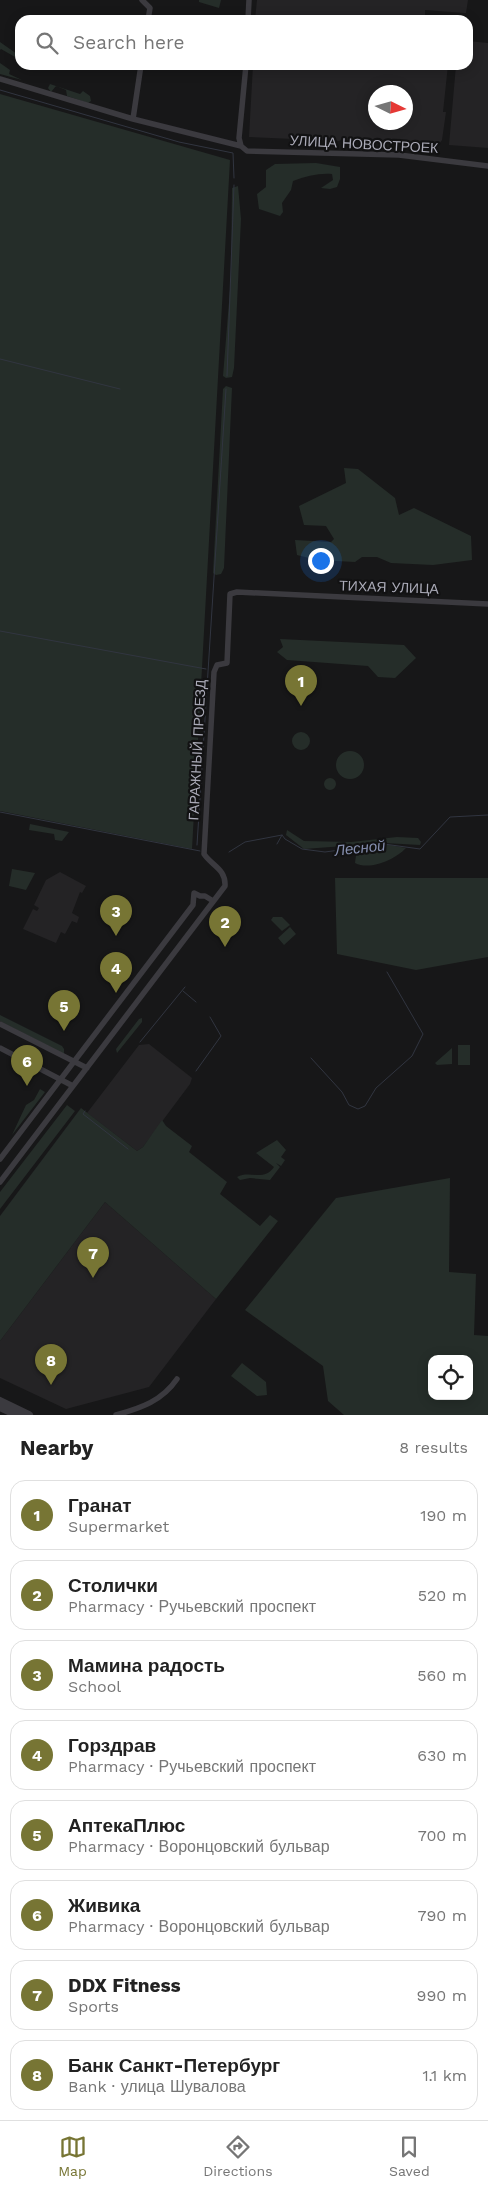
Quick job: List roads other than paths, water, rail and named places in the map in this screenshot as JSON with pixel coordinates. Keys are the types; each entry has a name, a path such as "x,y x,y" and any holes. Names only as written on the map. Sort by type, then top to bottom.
{"street":[{"path":"142,0 150,8 149,15"},
{"path":"248,15 249,0"},
{"path":"133,120 141,70"},
{"path":"241,146 240,131 246,70"},
{"name":"УЛИЦА НОВОСТРОЕК","path":"0,79 133,120 241,146 251,152 398,155 488,166"},
{"name":"ТИХАЯ УЛИЦА","path":"230,594 237,592 488,604"},
{"name":"ГАРАЖНЫЙ ПРОЕЗД","path":"213,901 225,886 225,878 222,871 210,862 204,854 214,672 217,665 227,663 230,594"},
{"path":"0,1159 193,905 194,894 205,896 213,901 0,1182"},
{"path":"0,1024 87,1068"},
{"path":"0,1048 73,1086"},
{"path":"116,1415 142,1407 159,1399 177,1380"},
{"path":"0,1401 29,1415"},
{"path":"0,1407 16,1415"}],"waterway":[{"path":"0,90 179,142 233,153 234,178"},
{"path":"227,376 234,185"},
{"path":"0,359 120,389"},
{"path":"197,845 226,389"},
{"path":"0,631 206,669"},
{"path":"0,812 200,851"},
{"name":"Лесной","path":"229,852 245,842 282,835 285,839 302,849 325,852 384,844 420,849 450,817 488,815"},
{"name":"Лесной","path":"277,844 282,835"},
{"path":"311,1058 342,1092 349,1105 358,1109 365,1106 376,1088 412,1056 423,1034 387,972"},
{"path":"140,1042 185,987"},
{"path":"183,991 196,1002"},
{"path":"196,1071 221,1036 210,1017"},
{"path":"85,1111 83,1114 128,1149"}],"place":[{"name":"Гранат","path":"301,706"},
{"name":"Мамина радость","path":"116,936"},
{"name":"Столички","path":"225,947"},
{"name":"Горздрав","path":"116,993"},
{"name":"АптекаПлюс","path":"64,1031"},
{"name":"Живика","path":"27,1086"},
{"name":"DDX Fitness","path":"93,1278"},
{"name":"Банк Санкт-Петербург","path":"51,1385"}]}
